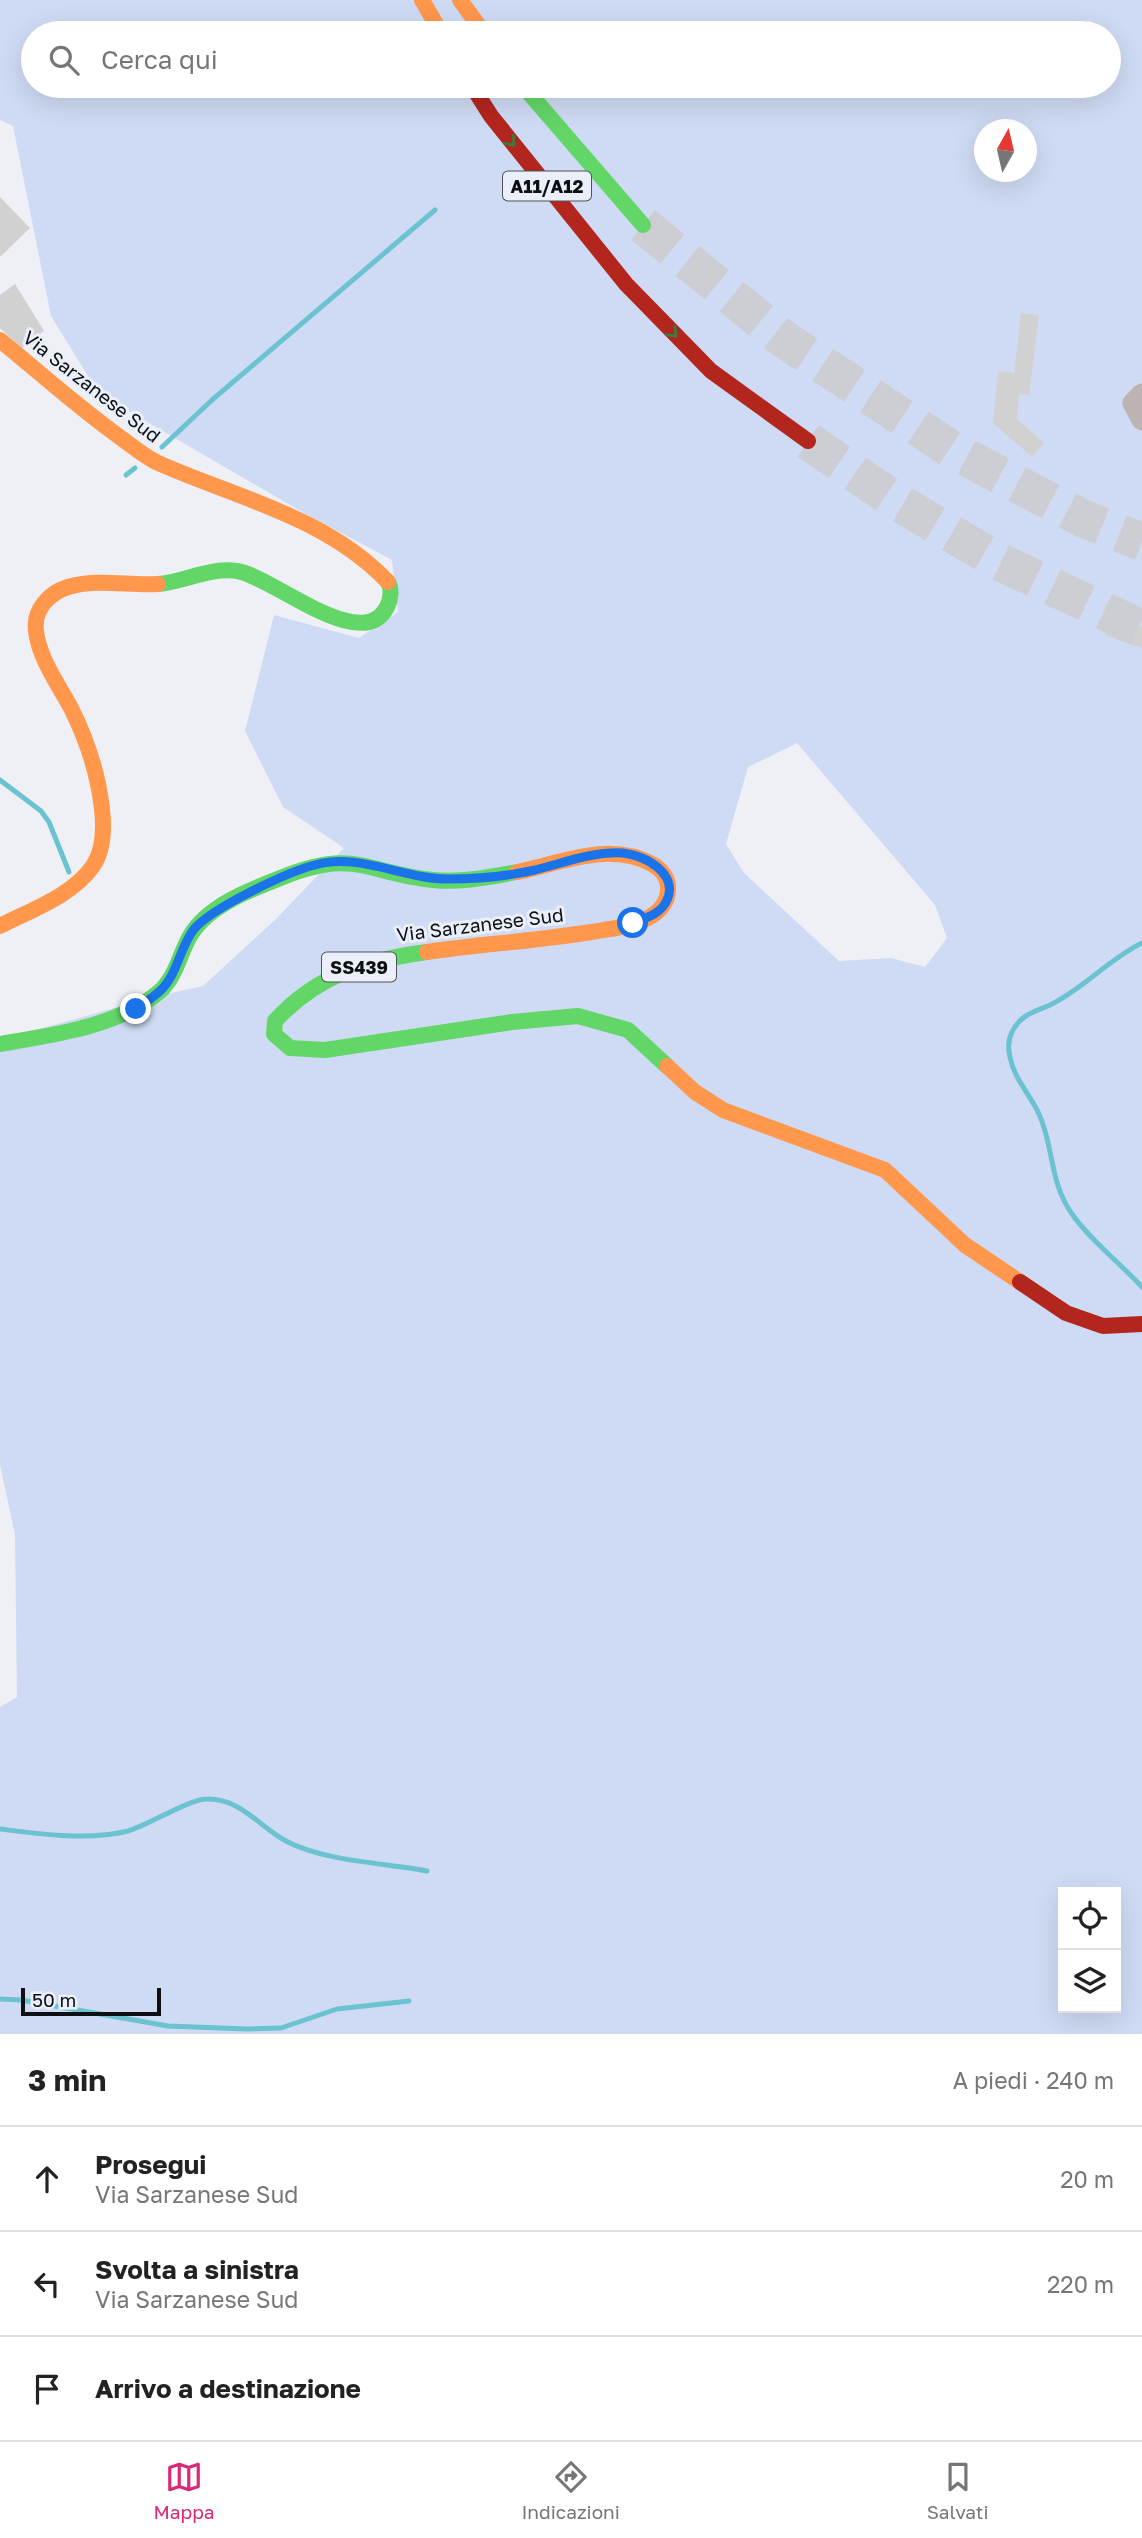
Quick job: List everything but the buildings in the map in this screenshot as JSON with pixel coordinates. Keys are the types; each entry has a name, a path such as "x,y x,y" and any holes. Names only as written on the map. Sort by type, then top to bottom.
{"main road":[{"path":"422,0 434,21"},
{"path":"460,0 475,21"},
{"name":"A11/A12","path":"479,98 491,117 626,284 711,371 808,441"},
{"name":"A11/A12","path":"533,98 643,225"},
{"name":"Via Sarzanese Sud","path":"0,340 97,421 154,461 261,501 365,558 390,584 391,597 378,618 356,625 341,621 276,585 242,571 214,569 182,582 89,585 56,592 42,604 35,631 98,769 104,829 94,864 70,888 0,926"},
{"name":"Via Sarzanese Sud","path":"0,1044 136,1009 163,988 194,929 221,906 315,864 355,861 421,877 468,879 533,870 604,854 624,853 659,868 669,882 668,899 657,913 633,923 522,943 386,957 314,985 275,1021 274,1034 282,1045 297,1051 325,1050 512,1022 578,1016 628,1030 695,1092 723,1110 885,1170 965,1245 1043,1299 1066,1312 1103,1326 1142,1324"}],"street":[{"path":"1142,394 1133,403 1142,419"}],"shaded area":[{"path":"0,0 1142,0 1142,2034 0,2034 0,1707 17,1697 15,1535 0,1465 0,1040 157,996 203,986 276,919 344,848 283,807 245,731 274,615 359,638 398,612 392,560 297,509 99,394 51,316 13,126 0,120","holes":["797,743 935,905 947,938 925,967 891,958 839,961 744,873 726,844 748,767"]}],"waterway":[{"path":"162,447 212,400 435,210"},
{"path":"126,475 135,468"},
{"path":"0,780 41,811 49,822 69,872"},
{"path":"1142,943 1062,998 1023,1018 1012,1032 1009,1048 1015,1072 1044,1126 1055,1177 1065,1202 1088,1233 1142,1287"},
{"path":"0,1829 64,1836 113,1834 137,1828 199,1800 219,1800 240,1808 276,1835 301,1848 336,1857 427,1871"},
{"path":"0,1999 21,2000 168,2026 247,2029 281,2028 337,2009 409,2001"}],"tunnel":[{"path":"643,225 785,340 954,451 1082,518 1142,542"},
{"path":"808,441 899,503 1000,562 1142,629"}],"traffic: fast":[{"path":"533,98 643,225"},
{"path":"158,584 217,571 237,571 316,609 358,623 375,620 387,607 390,594 388,582"},
{"path":"0,1044 84,1028 125,1013 143,1003 165,985 174,972 190,936 208,915 232,899 307,869 344,863 443,881 517,872"},
{"path":"427,952 363,965 325,981 291,1005 275,1021 274,1034 290,1048 325,1050 512,1022 578,1016 628,1030 667,1066"}],"traffic: slow":[{"path":"422,0 434,21"},
{"path":"460,0 475,21"},
{"path":"0,340 90,415 147,457 308,525 363,559 388,582"},
{"path":"0,926 74,886 97,860 102,838 102,809 95,770 77,720 41,651 36,631 40,609 55,593 79,584 158,584"},
{"path":"427,952 627,926 656,913 665,903 668,894 667,881 658,868 635,857 619,854 584,856 517,872"},
{"path":"667,1066 695,1092 723,1110 885,1170 965,1245 1020,1282"}],"traffic: jam":[{"path":"480,98 491,116 626,284 711,371 808,441"},
{"path":"1020,1282 1066,1313 1103,1326 1142,1324"}],"route":[{"path":"136,1009 163,988 194,929 221,906 315,864 355,861 395,873 434,880 468,879 533,870 604,854 624,853 641,858 659,868 669,882 668,899 657,913 633,923"}]}
